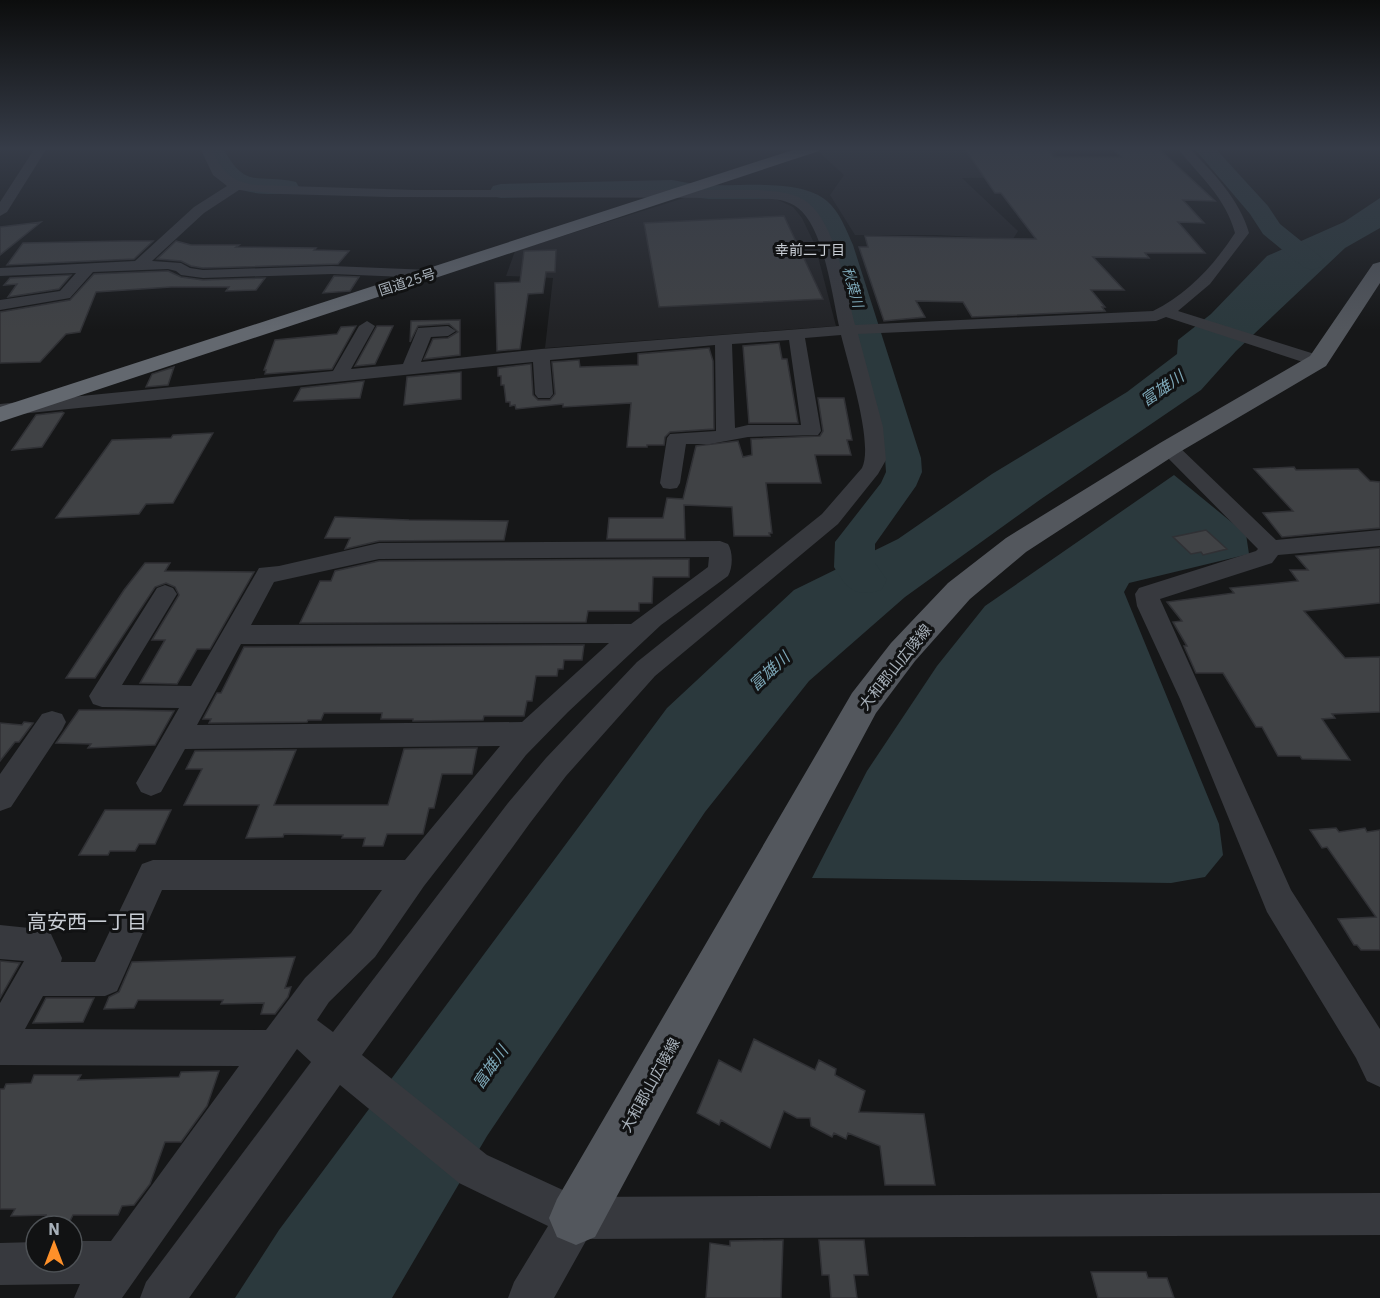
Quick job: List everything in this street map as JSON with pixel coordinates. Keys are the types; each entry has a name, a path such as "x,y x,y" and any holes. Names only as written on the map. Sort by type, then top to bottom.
{"highway":[{"name":"国道25号","path":"0,415 629,209"}],"main road":[{"name":"大和郡山広陵線","path":"576,1218 864,703 903,652 959,591 1017,545 1169,448 1305,357 1380,268"}],"street":[{"path":"139,265 202,209"},
{"path":"162,1298 344,1064 519,813 556,767 621,694 675,644 830,519 872,470 876,460 876,438 828,250 821,230 806,209"},
{"path":"0,410 541,354 723,339 847,330 1144,317 1165,312 1200,287 1242,233 1241,222 1233,209"},
{"path":"0,272 168,265 181,267 186,272 203,274 332,270 430,274"},
{"path":"0,305 65,296 88,268"},
{"path":"1165,312 1305,357"},
{"path":"340,374 367,326"},
{"path":"411,367 424,332 448,332"},
{"path":"670,483 677,438 710,438 748,430 811,431 796,334"},
{"path":"723,339 726,435"},
{"path":"541,354 544,394"},
{"path":"1169,448 1271,548"},
{"path":"1380,538 1271,548 1264,557 1147,594 1149,606 1193,699 1279,901 1369,1045 1380,1068"},
{"path":"96,1298 317,990 363,945 413,875 529,734 637,633 720,570 720,549 379,551 279,574 267,574 151,783"},
{"path":"165,594 102,696 198,697"},
{"path":"233,635 637,633"},
{"path":"0,798 52,722"},
{"path":"176,737 529,734"},
{"path":"33,979 105,979 153,875 413,875"},
{"path":"0,942 39,946 45,958 0,1038"},
{"path":"0,1047 285,1036 344,1064 473,1169 576,1218 1380,1214"},
{"path":"530,1298 576,1218"},
{"path":"0,1264 123,1262"}],"shaded area":[{"path":"650,209 794,209 802,218 815,245 836,326 545,348 553,278 506,276 515,251"},
{"path":"838,209 994,209 1018,231 1013,239 936,235 855,235"}],"water":[{"name":"富雄川","path":"1364,209 1380,209 1380,228 1345,248 1236,351 1201,390 1041,499 905,597 809,681 705,812 487,1136 392,1298 235,1298 279,1230 667,708 794,590 898,539 992,474 1127,392 1177,354 1178,340 1211,314 1267,256 1344,222"},
{"path":"1174,475 1246,534 1249,554 1129,583 1124,592 1219,824 1223,855 1205,877 1171,883 812,878 867,771 937,666 985,606"}],"building":[{"path":"1013,209 1191,209 1204,223 1178,222 1205,253 1145,253 1149,258 1093,257 1124,290 1091,290 1105,307 1102,307 1105,311 972,317 963,302 916,301 925,317 884,321 859,247 868,247 865,236 1036,239"},
{"path":"784,216 823,299 659,307 644,223"},
{"path":"41,222 0,255 0,227"},
{"path":"153,241 134,259 7,265 23,243"},
{"path":"176,241 191,245 239,245 236,247 316,248 314,250 349,251 338,264 203,268 181,261 157,259"},
{"path":"556,250 555,272 546,272 543,293 528,294 520,349 497,351 495,283 520,282 524,251"},
{"path":"168,271 181,277 203,280 265,278 256,290 226,291 229,287 171,287 96,292 80,332 66,334 40,362 0,363 0,312 70,300 94,274"},
{"path":"71,275 59,289 8,297 17,284 4,285 10,278"},
{"path":"334,276 359,277 350,291 323,293"},
{"path":"460,320 460,355 424,359 433,339 448,338 458,332 449,324 418,326 410,342 411,321"},
{"path":"356,326 332,369 265,374 266,370 264,370 275,340 337,334 341,327"},
{"path":"377,326 393,326 375,364 355,366"},
{"path":"779,343 782,359 787,359 798,423 749,423 743,346"},
{"path":"709,348 713,361 714,429 670,432 665,437 664,445 627,447 631,403 563,407 563,404 516,409 515,405 510,406 510,402 506,402 504,385 501,385 501,376 498,376 498,368 531,364 533,395 538,400 550,400 555,394 552,362 579,360 580,367 638,365 638,354"},
{"path":"174,367 168,385 146,387 152,374"},
{"path":"461,372 461,399 404,405 407,377"},
{"path":"364,381 360,398 294,401 301,388"},
{"path":"818,398 844,398 852,440 847,440 851,455 815,455 821,483 766,483 772,533 769,533 770,536 734,536 732,507 684,505 685,539 607,539 609,518 663,518 667,498 683,499 696,446 738,441 743,457 752,455 751,439 820,436 823,431"},
{"path":"64,413 42,447 12,450 36,415"},
{"path":"213,433 173,503 146,504 139,514 56,518 112,440 171,438 173,435"},
{"path":"1294,467 1296,470 1358,469 1370,481 1380,482 1380,528 1282,537 1263,513 1293,511 1254,469"},
{"path":"335,517 508,521 504,540 379,541 345,549 350,538 325,538"},
{"path":"1206,530 1227,549 1203,555 1201,552 1191,554 1173,537"},
{"path":"1380,548 1380,603 1304,611 1345,658 1380,657 1380,712 1332,714 1335,718 1322,719 1350,760 1278,756 1262,727 1256,727 1223,673 1196,673 1184,646 1187,646 1173,622 1182,621 1167,602 1234,593 1230,588 1298,581 1290,570 1308,570 1296,556"},
{"path":"689,559 689,577 653,577 652,603 639,603 639,611 588,611 586,622 300,623 320,581 331,581 335,571 379,561"},
{"path":"145,563 170,563 165,571 254,572 210,649 197,649 177,684 140,683 165,640 152,640 179,595 175,587 166,583 155,587 95,678 66,678 124,590"},
{"path":"584,645 582,660 564,660 563,669 558,669 557,676 536,676 532,701 527,701 524,716 484,716 483,720 413,721 413,719 381,719 382,713 324,713 321,720 308,720 307,722 209,723 211,719 203,719 217,693 221,693 244,647"},
{"path":"79,710 174,711 155,745 88,748 91,744 56,743"},
{"path":"24,722 33,723 19,742 15,742 0,761 0,723 22,725"},
{"path":"477,748 472,774 442,774 434,808 429,808 423,834 387,834 383,846 363,846 365,838 342,838 343,835 284,834 283,837 246,838 259,805 184,805 202,769 186,769 195,751 296,750 274,805 388,805 404,749"},
{"path":"105,810 171,810 155,844 139,844 135,851 110,851 108,855 79,855"},
{"path":"1336,828 1339,832 1365,828 1367,832 1380,830 1380,950 1361,950 1354,945 1338,919 1376,917 1327,847 1322,848 1310,830"},
{"path":"295,957 285,988 291,987 288,997 275,1014 261,1014 264,1003 221,1004 223,1000 138,1000 134,1008 104,1009 109,997 119,992 132,962"},
{"path":"0,961 20,963 0,998"},
{"path":"46,998 94,998 83,1022 33,1023"},
{"path":"754,1039 815,1070 819,1060 836,1069 835,1075 865,1091 859,1112 924,1114 935,1185 885,1185 880,1146 848,1133 846,1139 834,1133 832,1137 811,1126 810,1118 797,1118 784,1111 770,1148 721,1120 719,1125 697,1113 719,1060 741,1072"},
{"path":"219,1071 207,1106 181,1142 165,1142 150,1184 134,1205 122,1206 118,1215 24,1214 11,1216 15,1209 0,1209 0,1089 4,1089 6,1084 31,1083 34,1075 81,1075 78,1080 179,1077 181,1072"},
{"path":"783,1240 781,1298 706,1298 710,1243 730,1246 730,1241"},
{"path":"819,1240 864,1240 868,1275 854,1275 857,1298 831,1298 829,1275 822,1275"},
{"path":"1091,1272 1146,1272 1148,1278 1167,1278 1174,1298 1098,1298"}],"waterway":[{"name":"秋葉川","path":"822,209 841,245 903,458 904,472 898,486 855,542 854,567 866,580"},
{"path":"1258,209 1271,229 1312,262"}],"district":[{"name":"幸前二丁目","path":"810,250"},
{"name":"高安西一丁目","path":"87,921"}]}
